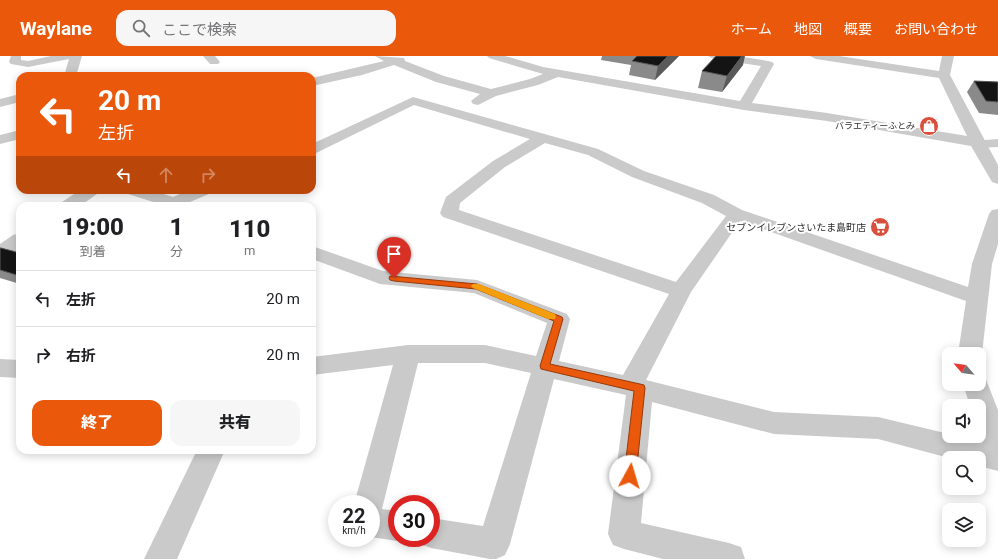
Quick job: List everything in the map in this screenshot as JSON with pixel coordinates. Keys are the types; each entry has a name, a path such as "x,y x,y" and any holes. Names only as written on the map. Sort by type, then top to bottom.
{"street":[{"path":"3,58 16,56 15,62 28,64 73,59"},
{"path":"381,56 440,79 491,93"},
{"path":"316,81 362,71 409,56"},
{"path":"493,56 541,70 555,67 744,106 827,117 978,143 998,143"},
{"path":"714,56 768,64 744,106"},
{"path":"816,56 952,82"},
{"path":"948,56 952,82 978,143 994,165 992,168 998,179"},
{"path":"31,72 73,59"},
{"path":"71,72 73,59"},
{"path":"459,113 491,93 534,82 555,67"},
{"path":"0,102 16,99"},
{"path":"316,148 413,101 593,152 638,174 708,199 736,214 977,297"},
{"path":"0,140 16,135"},
{"path":"544,137 499,164 452,201 449,213 681,291"},
{"path":"74,202 85,194"},
{"path":"147,194 173,202"},
{"path":"182,202 196,194"},
{"path":"729,559 624,534 635,387 681,291 736,214"},
{"path":"971,347 982,264 998,214"},
{"path":"0,253 16,242"},
{"path":"316,253 380,277 477,287 559,319 494,544 440,535"},
{"path":"371,495 408,354"},
{"path":"316,366 408,354 485,354 635,387 774,423 878,428 998,459"},
{"path":"0,368 16,369"},
{"path":"978,391 998,448"},
{"path":"160,559 209,454"}],"building":[{"path":"637,56 668,56 658,66 632,61"},
{"path":"716,56 742,56 727,76 702,71"},
{"path":"974,81 998,82 998,102 986,101"},
{"path":"0,248 16,252 16,275 0,270"}],"slow traffic":[{"path":"476,286 551,316"}],"place":[{"name":"バラエティーふとみ","path":"929,126"},
{"name":"セブンイレブンさいたま島町店","path":"880,227"}],"route":[{"path":"394,278 477,287 559,319 545,366 640,388 630,476"}]}
